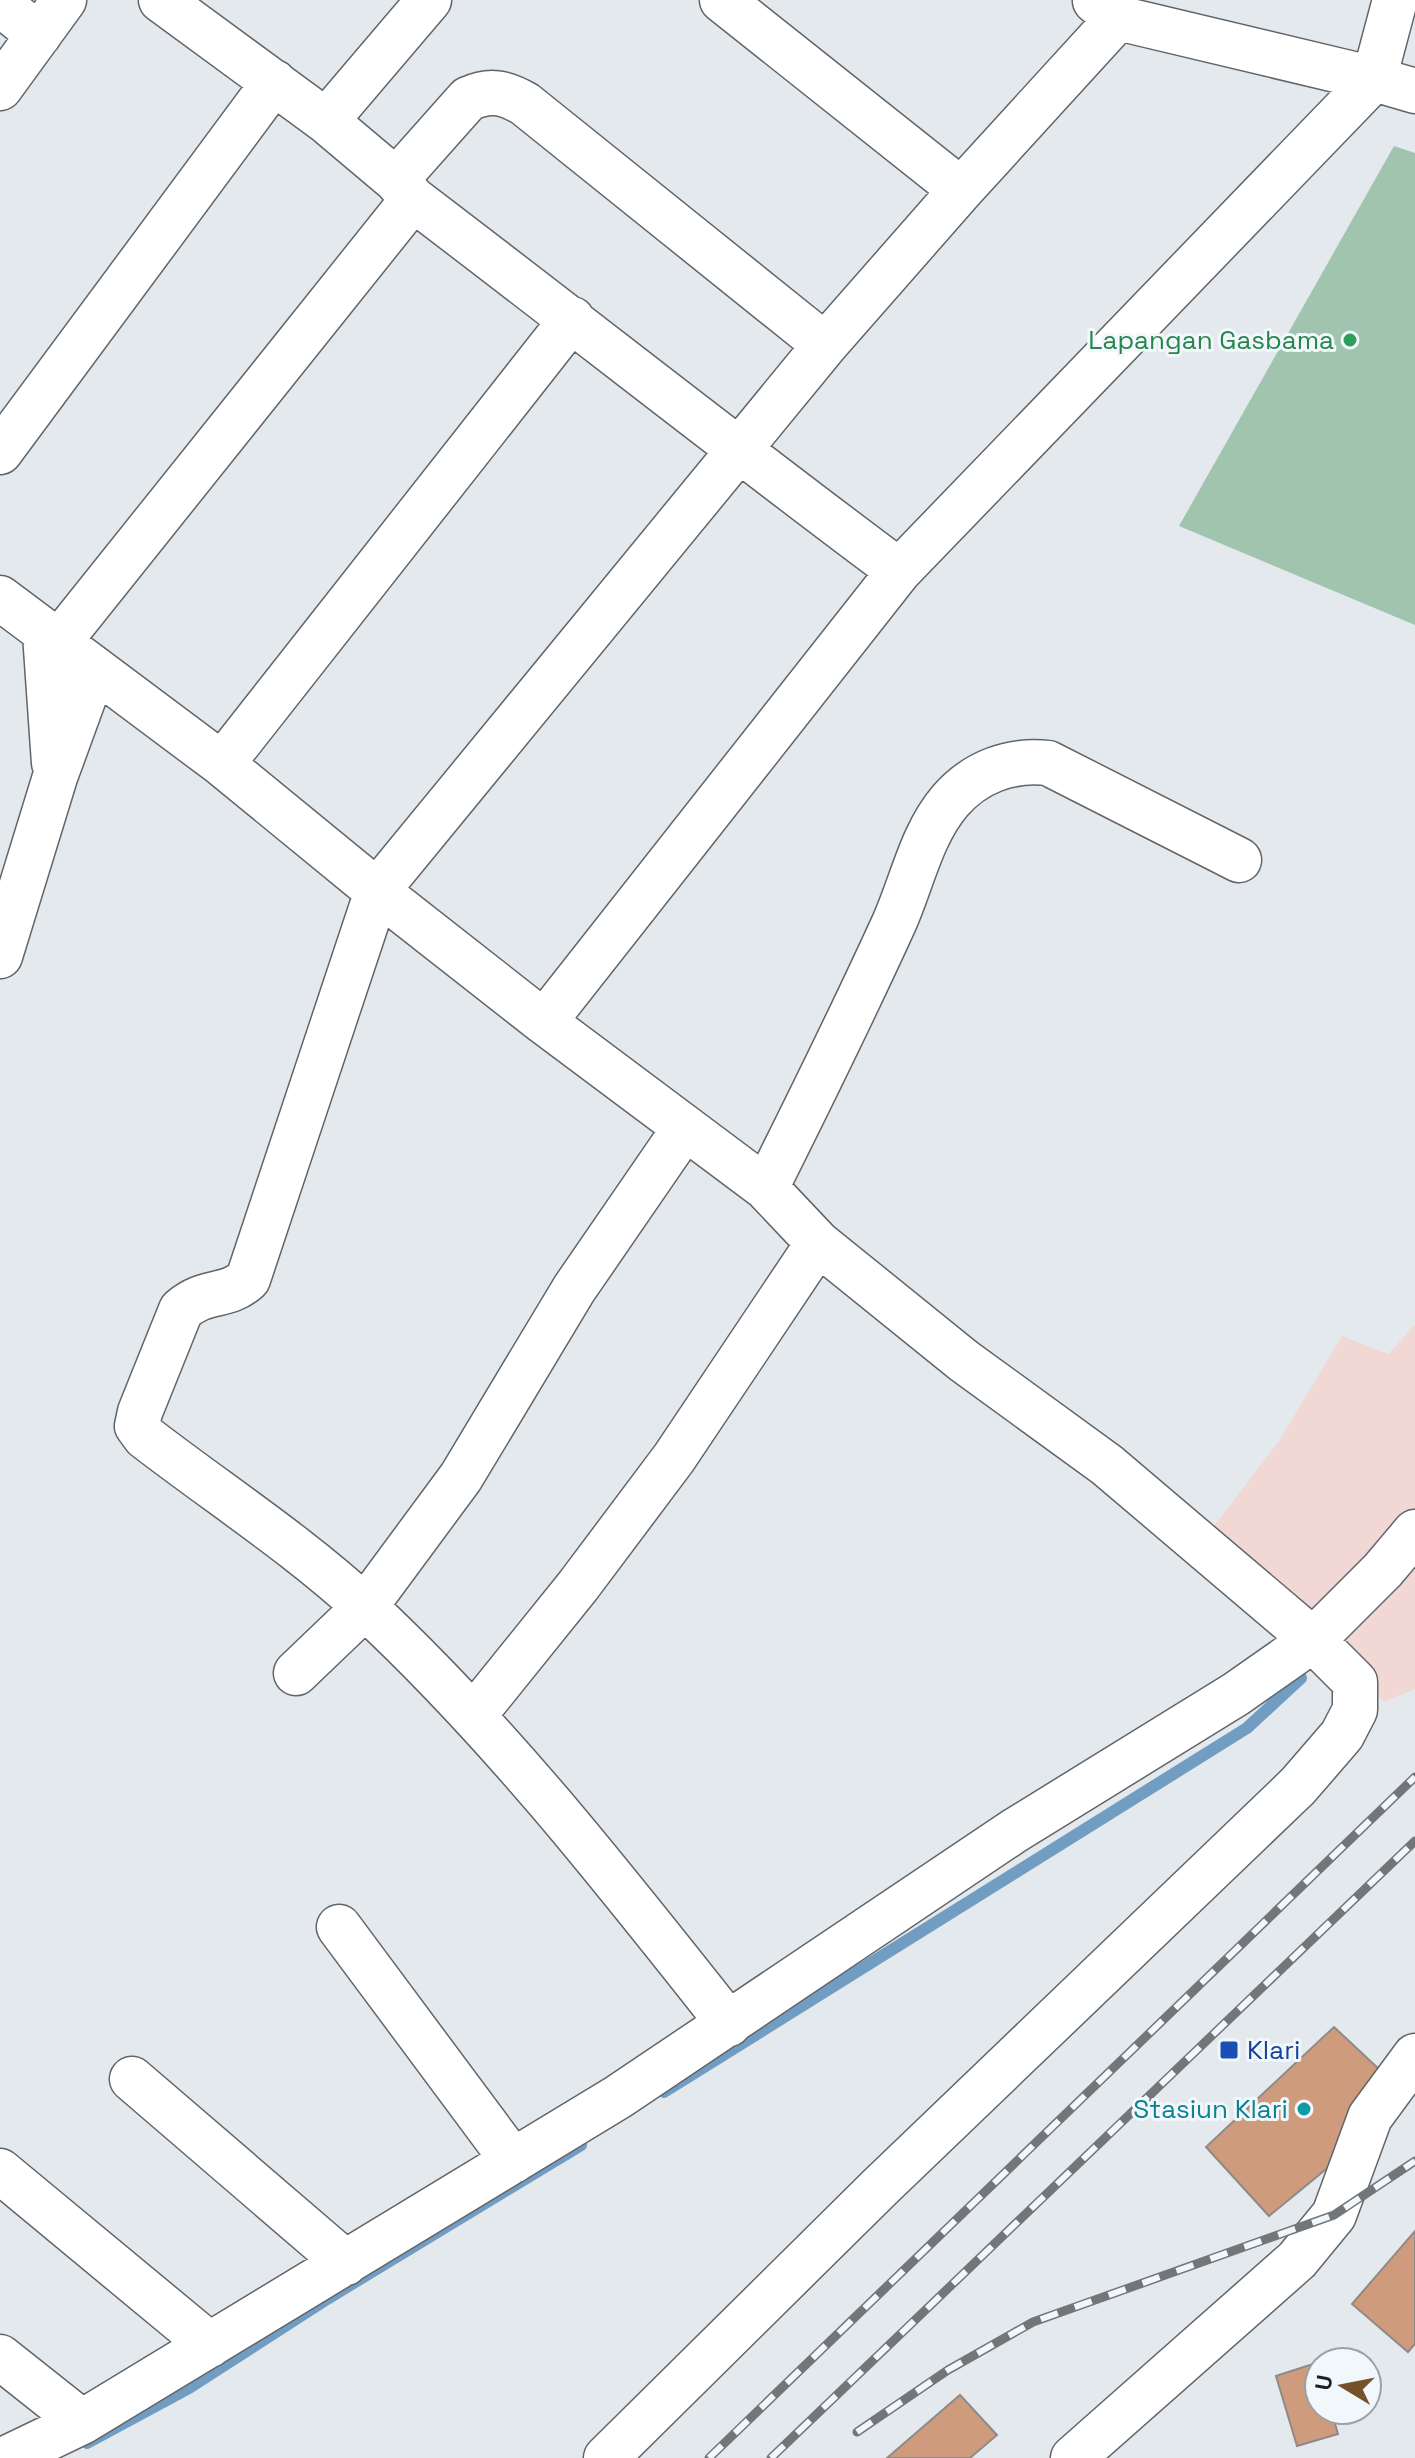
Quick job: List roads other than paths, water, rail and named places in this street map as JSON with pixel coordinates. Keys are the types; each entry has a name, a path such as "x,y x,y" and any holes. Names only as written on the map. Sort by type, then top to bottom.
{"street":[{"path":"0,88 64,0"},
{"path":"161,0 326,121 404,189 738,451 899,571"},
{"path":"326,121 429,0"},
{"path":"722,0 961,190"},
{"path":"544,1022 899,571 1395,85 1395,0"},
{"path":"0,4 39,35"},
{"path":"729,2024 622,1889 474,1715 365,1607 293,1546 145,1437 137,1426 181,1310 204,1295 230,1293 248,1279 377,891 825,345 961,190 1106,9 1395,85"},
{"path":"0,452 274,82"},
{"path":"55,777 51,638 404,189 468,99 484,91 510,95 525,104 825,345"},
{"path":"222,764 572,319"},
{"path":"0,598 222,764 544,1022 766,1188 818,1243 964,1361 1107,1465 1318,1644 1355,1682 1355,1710 1342,1735 1298,1786 891,2177 606,2458"},
{"path":"0,956 55,777 94,670"},
{"path":"766,1188 848,1024 940,814 967,784 1015,763 1048,763 1239,860"},
{"path":"296,1673 365,1607 461,1477 574,1289 684,1129"},
{"path":"474,1715 578,1586 674,1458 818,1243"},
{"path":"7,2458 82,2422 618,2097 1014,1831 1318,1644 1415,1532"},
{"path":"339,1927 513,2161"},
{"path":"1073,2458 1297,2260 1334,2215 1370,2117 1415,2056"},
{"path":"132,2079 346,2263"},
{"path":"0,2171 210,2345"},
{"path":"0,2357 82,2422"}],"waterway":[{"path":"664,2092 1247,1728 1301,1678"},
{"path":"87,2443 189,2388 327,2299 581,2145"}],"railway":[{"path":"709,2458 1415,1777"},
{"path":"771,2458 1415,1841"},
{"path":"857,2432 948,2370 1033,2322 1334,2215 1415,2161"}],"place":[{"name":"Lapangan Gasbama","path":"1350,340"},
{"name":"Klari","path":"1229,2050"},
{"name":"Stasiun Klari","path":"1304,2109"}]}
